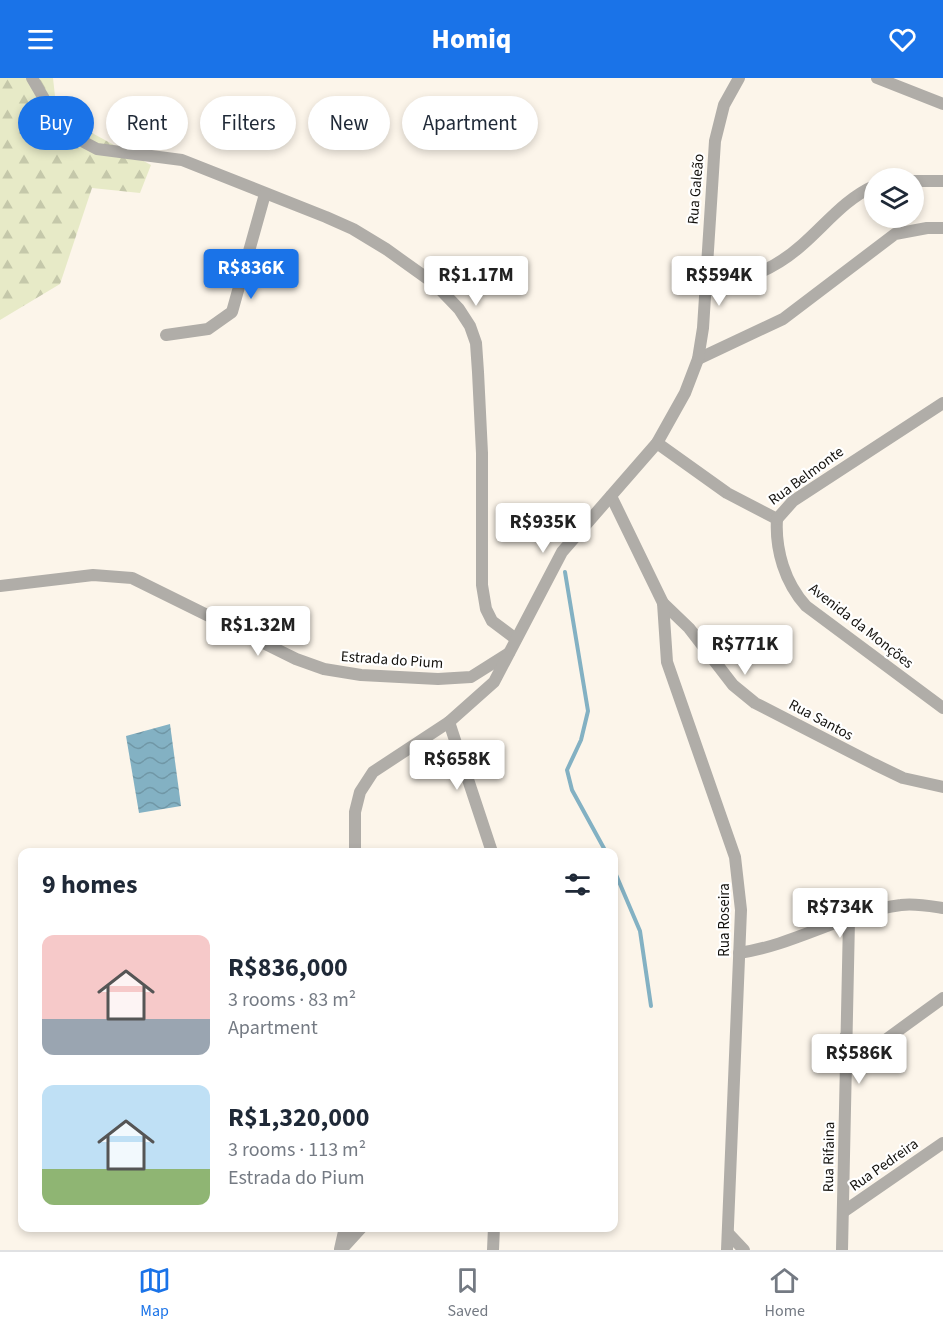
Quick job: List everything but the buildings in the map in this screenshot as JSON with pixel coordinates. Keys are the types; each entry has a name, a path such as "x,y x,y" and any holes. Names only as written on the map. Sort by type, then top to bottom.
{"street":[{"path":"32,78 57,121 80,140 97,149 182,160 353,229 435,284 459,309 470,326 478,372 482,585 486,609 492,621 516,639"},
{"name":"Rua Galeão","path":"355,848 355,812 360,792 372,772 449,722 494,682 562,552 657,443 685,393 698,358 715,141 724,105 739,78"},
{"path":"877,78 943,104"},
{"path":"924,181 943,181"},
{"path":"705,288 742,281 761,274 783,261 845,203 864,192"},
{"path":"166,335 208,329 232,312 265,194"},
{"path":"698,358 783,319 896,234 927,228 943,228"},
{"name":"Rua Belmonte","path":"657,443 727,493 777,519 793,501 943,403"},
{"name":"Rua Santos","path":"611,496 663,603 689,628 733,685 756,703 903,778 943,787"},
{"name":"Avenida da Monções","path":"777,519 777,543 794,593 806,606 943,708"},
{"name":"Estrada do Pium","path":"0,586 93,575 132,578 296,659 324,669 361,675 438,679 471,677 509,653"},
{"name":"Rua Roseira","path":"663,603 667,662 735,857 741,910 727,1250"},
{"path":"471,677 479,683 482,692"},
{"path":"449,722 491,848"},
{"path":"739,953 787,942 903,904 943,908"},
{"name":"Rua Rifaina","path":"842,1250 849,920"},
{"path":"845,1037 866,1049 873,1049 943,998"},
{"name":"Rua Pedreira","path":"843,1212 943,1143"},
{"path":"340,1250 344,1232"},
{"path":"340,1250 357,1232"},
{"path":"493,1250 494,1232"},
{"path":"728,1233 744,1250"}],"green space":[{"path":"0,78 53,78 55,96 18,96 18,150 94,150 94,134 106,141 106,150 123,150 151,165 140,193 92,188 60,284 0,320"}],"water":[{"path":"170,724 181,806 139,813 126,736"}],"waterway":[{"path":"565,572 588,711 581,740 567,770 572,790 604,848"},
{"path":"618,879 640,931 651,1006"}]}
